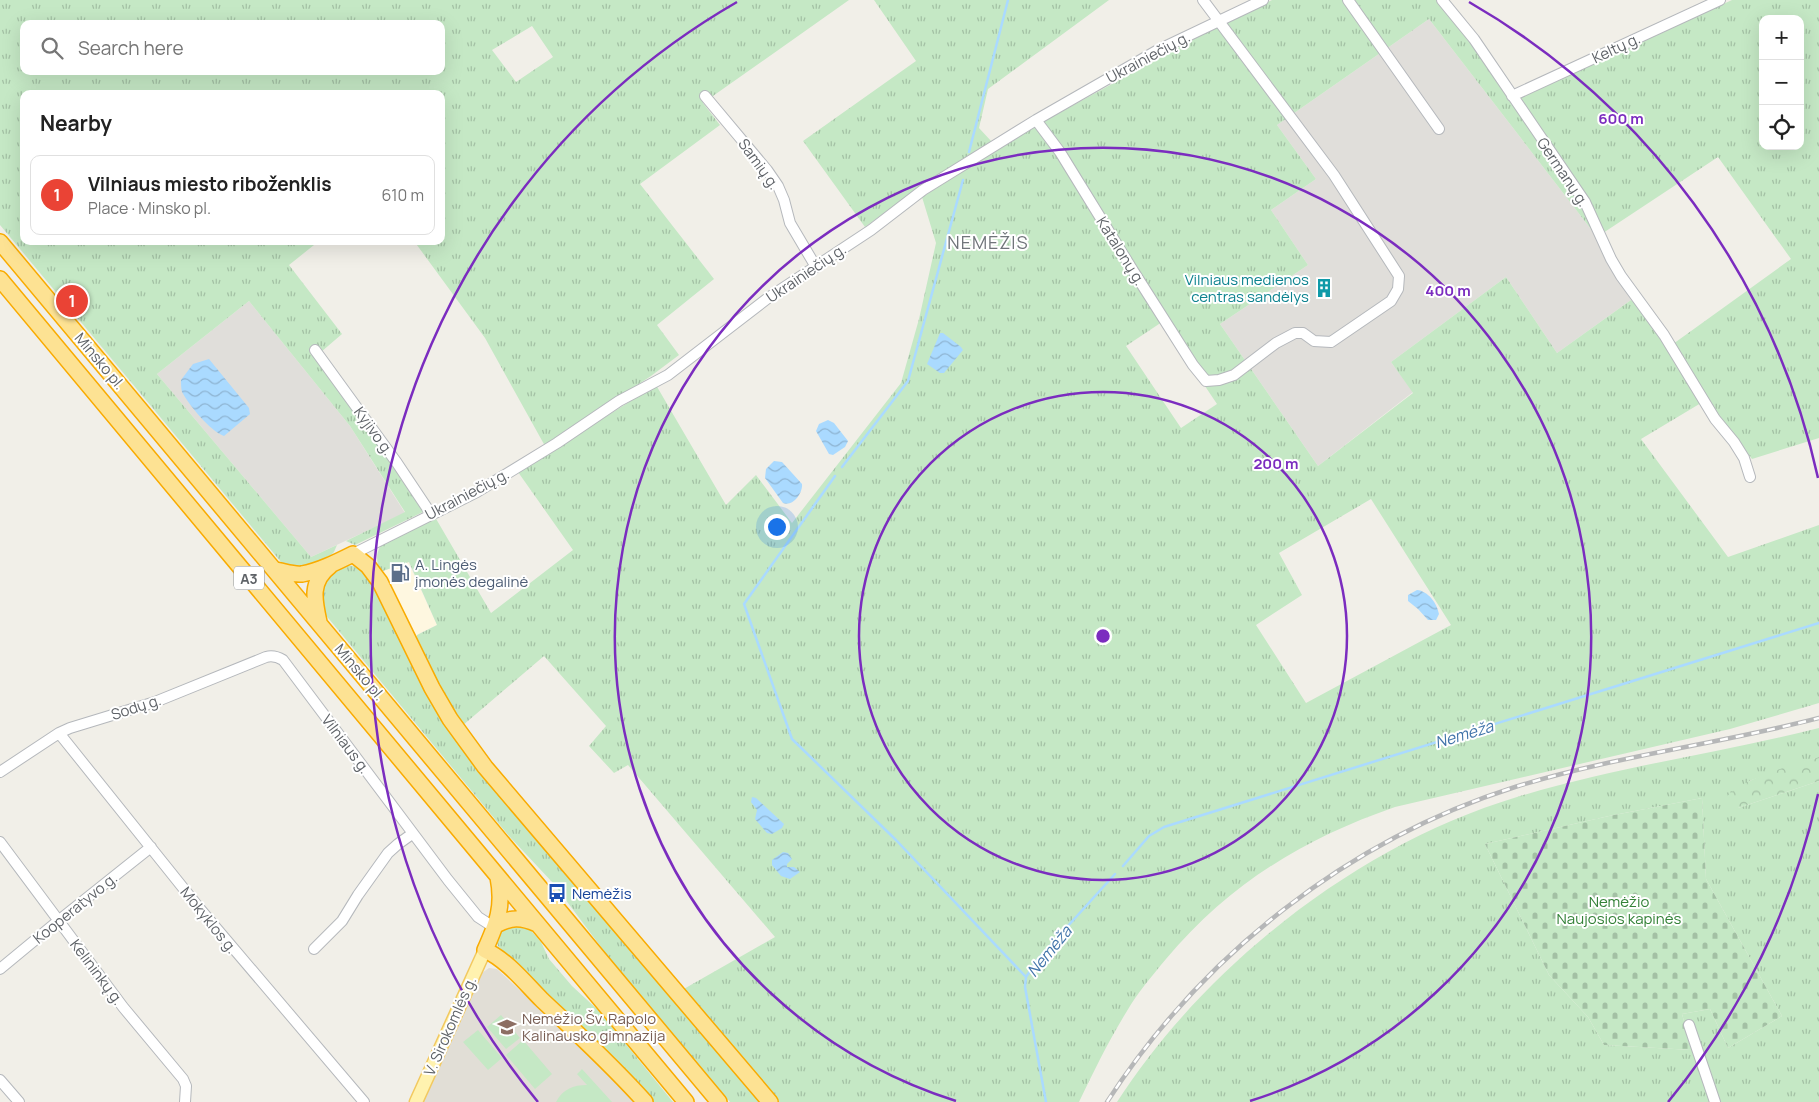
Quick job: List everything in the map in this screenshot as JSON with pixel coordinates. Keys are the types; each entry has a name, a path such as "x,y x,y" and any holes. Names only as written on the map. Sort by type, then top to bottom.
{"highway":[{"name":"Minsko pl.","path":"0,242 719,1102"},
{"name":"Minsko pl.","path":"0,279 686,1102"},
{"path":"274,570 302,574 353,554 368,566 378,577 432,688 450,719 485,767 770,1102"},
{"path":"319,623 314,588 319,576 333,563"},
{"path":"498,876 501,901 495,927 485,950 511,969 645,1102"},
{"path":"495,927 511,918 538,924"}],"main road":[{"name":"V. Sirokomlės g.","path":"416,1102 485,950"}],"street":[{"path":"1203,0 1219,20"},
{"name":"Ukrainiečių g.","path":"353,554 476,492 557,444 619,401 668,375 768,298 871,230 923,190 1036,120 1158,50 1263,0"},
{"path":"1348,0 1438,129"},
{"name":"Germanų g.","path":"1442,0 1462,23 1585,202 1611,259 1621,276 1674,350 1715,419 1734,442 1744,458 1750,477"},
{"name":"Keltų g.","path":"1512,96 1720,0"},
{"name":"Katalonų g.","path":"1036,120 1060,152 1193,365 1206,381 1219,380 1234,375 1276,343 1295,333 1303,334 1314,340 1332,342 1392,301 1398,290 1400,276 1334,175 1219,20"},
{"name":"Samių g.","path":"705,96 767,170 778,186 790,223 816,267"},
{"name":"Kyjivo g.","path":"314,350 397,463 431,514"},
{"name":"Sodų g.","path":"0,772 59,733 70,728 155,702 271,656 278,657"},
{"name":"Vilniaus g.","path":"278,657 283,660 412,834 478,917 495,927"},
{"name":"Mokyklos g.","path":"59,733 200,909 364,1102"},
{"path":"314,949 342,921 358,895 388,854 412,834"},
{"name":"Kelininkų g.","path":"0,842 123,1007 184,1079 186,1086 185,1102"},
{"name":"Kooperatyvo g.","path":"0,969 151,848"},
{"path":"1689,1025 1715,1102"},
{"path":"0,1080 20,1102"}],"shaded area":[{"path":"1429,19 1597,237 1631,300 1557,353 1506,277 1391,362 1413,392 1318,466 1220,324 1308,265 1271,210 1316,179 1277,125"},
{"path":"249,301 350,426 405,513 311,557 157,374"},
{"path":"408,562 437,625 420,633 415,641 380,572"},
{"name":"Nemėžio Šv. Rapolo Kalinausko gimnazija","path":"489,968 497,969 615,1079 636,1102 422,1102 479,975"}],"green space":[{"path":"0,0 849,0 703,103 720,125 640,184 714,279 657,325 679,355 651,376 545,446 485,338 417,245 445,245 445,90 20,90 20,245 314,245 289,265 342,334 314,358 361,420 425,511 355,545 346,541 405,512 350,426 249,301 157,374 311,557 337,545 331,555 300,568 294,568 281,562 0,225","holes":["532,26 553,57 516,82 492,50"]},
{"path":"874,0 1109,0 988,89 979,128 992,142 924,184 865,227 803,141 916,61"},
{"path":"1272,0 1437,0 1519,97 1732,0 1819,0 1819,438 1752,459 1706,400 1641,439 1728,557 1819,525 1819,703 1730,729 1395,807 1329,834 1299,849 1242,886 1215,908 1166,959 1140,991 1127,1011 1079,1102 778,1102 682,990 775,937 628,765 614,773 589,746 606,726 544,656 462,726 417,648 415,641 417,635 437,625 409,562 380,572 377,558 378,552 381,545 435,517 491,613 573,550 518,472 656,385 726,505 756,475 792,523 901,383 919,319 936,243 922,197 1048,119 1216,27","holes":["1429,19 1597,237 1718,157 1791,259 1673,344 1631,300 1557,353 1506,277 1391,362 1413,393 1318,466 1220,324 1308,265 1271,210 1316,179 1277,125","1162,322 1217,404 1181,428 1126,346","1371,499 1451,625 1306,703 1256,625 1302,595 1279,553"]},
{"path":"342,565 353,566 367,573 427,689 763,1102 730,1102 607,955 553,883 509,836 324,613 321,583"},
{"path":"1819,728 1819,757 1749,781 1738,808 1819,781 1819,1102 1117,1102 1153,1051 1195,1003 1241,957 1292,915 1345,878 1401,845 1458,818 1554,786","holes":["1702,798 1706,879 1782,1016 1728,1048 1710,1009 1682,1014 1692,1050 1604,1045 1588,1017 1549,975 1485,844 1609,816"]},
{"path":"1819,757 1819,781 1738,808 1727,807 1724,801 1730,793 1740,786 1781,768"},
{"name":"Nemėžio Naujosios kapinės","path":"1702,798 1706,879 1782,1016 1728,1048 1710,1009 1682,1014 1692,1050 1604,1045 1588,1017 1549,975 1485,844 1609,816"},
{"path":"504,924 527,926 541,942 549,959 572,986 598,1010 673,1102 651,1102 521,972 498,946 498,937"},
{"path":"501,1015 520,1038 506,1049 487,1027"},
{"path":"478,1030 502,1058 488,1070 463,1042"},
{"path":"523,1040 552,1074 535,1089 506,1055"},
{"path":"582,1069 612,1102 556,1102 569,1089 587,1085 577,1074"}],"water":[{"path":"940,333 943,333 963,350 944,373 940,373 927,364"},
{"path":"209,359 249,408 250,414 224,436 200,417 182,392 181,380 193,364"},
{"path":"828,420 834,423 848,441 845,447 833,455 829,454 816,431 819,424"},
{"path":"774,461 782,462 802,484 799,495 790,503 783,503 765,478 766,469"},
{"path":"1417,590 1428,595 1434,602 1439,614 1436,620 1428,620 1408,601 1408,595"},
{"path":"752,797 756,798 784,824 782,828 772,834 767,833 755,819 757,810 751,802"},
{"path":"783,852 788,853 792,859 787,864 787,867 794,867 800,872 790,879 781,876 772,865 772,860"}],"waterway":[{"path":"969,152 1008,0"},
{"path":"842,467 908,381 963,180"},
{"path":"835,476 744,604 792,739 896,840 1026,977"},
{"name":"Nemėža","path":"1123,866 1149,836 1164,827 1819,623"},
{"name":"Nemėža","path":"1046,1102 1025,987 1026,977 1038,959 1115,874"}],"railway":[{"path":"1107,1102 1145,1048 1187,998 1234,952 1284,909 1338,871 1394,838 1453,810 1515,787 1553,776 1819,718"}],"place":[{"name":"Vilniaus medienos centras sandėlys","path":"1324,288"},
{"name":"Vilniaus miesto riboženklis","path":"72,301"},
{"name":"A. Lingės įmonės degalinė","path":"400,573"},
{"name":"Nemėžis","path":"557,893"},
{"name":"Nemėžio Šv. Rapolo Kalinausko gimnazija","path":"507,1027"}],"district":[{"name":"NEMĖŽIS","path":"988,242"}]}
